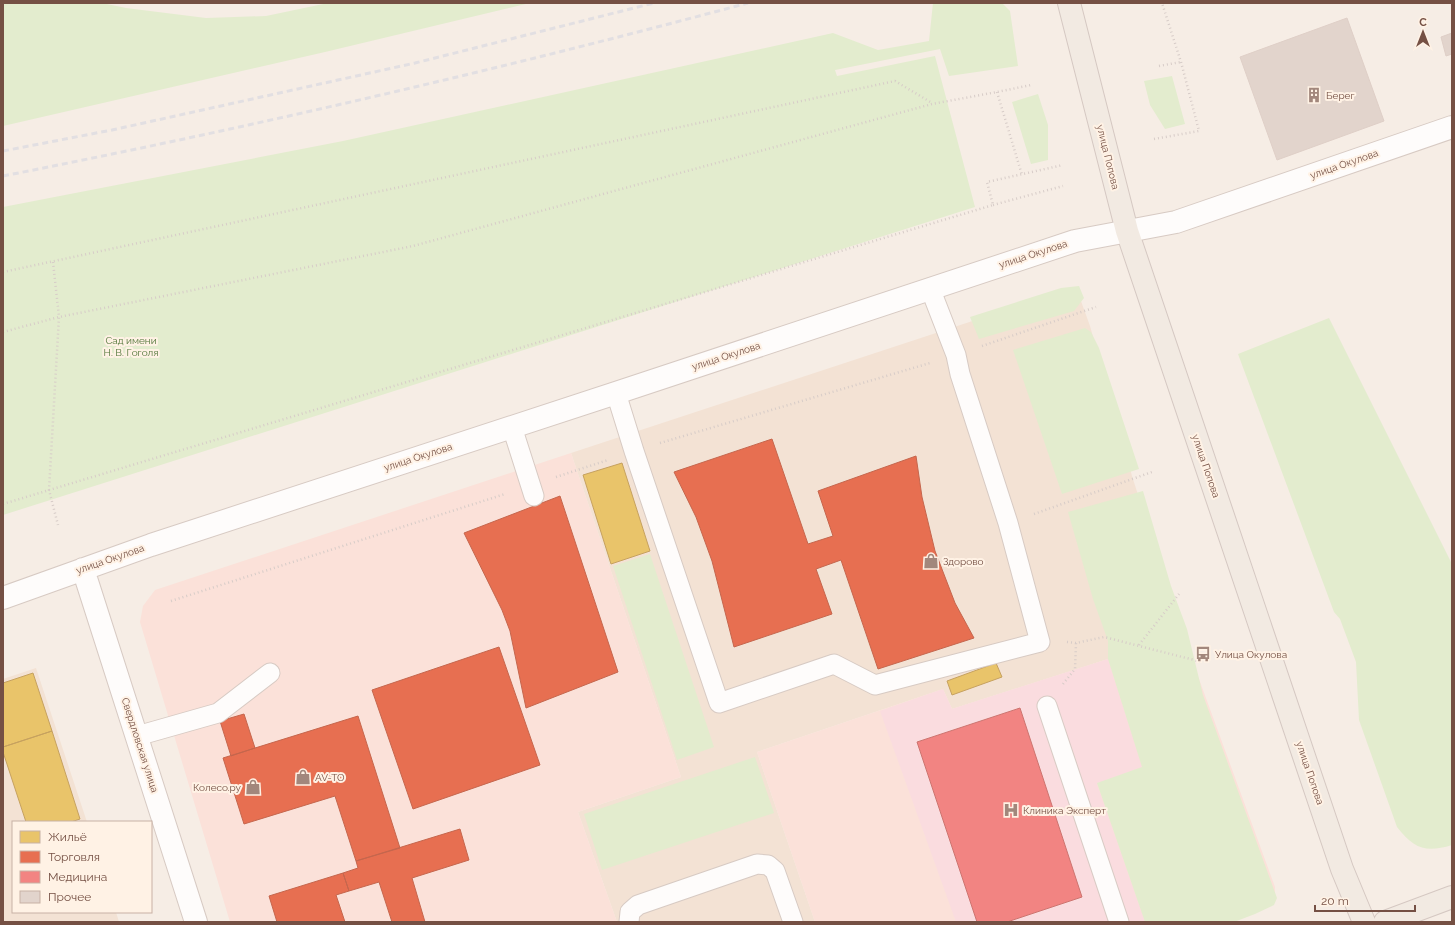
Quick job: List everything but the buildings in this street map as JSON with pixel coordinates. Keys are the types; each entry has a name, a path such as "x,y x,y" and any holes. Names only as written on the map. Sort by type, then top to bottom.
{"main road":[{"name":"улица Попова","path":"1069,3 1127,230 1342,869 1364,922"},
{"path":"1385,922 1452,897"}],"street":[{"name":"улица Окулова","path":"3,598 83,568 1075,240 1176,222 1452,127"},
{"name":"Свердловская улица","path":"83,568 196,922"}],"lane":[{"path":"616,393 634,451 720,703 834,664 875,686 1040,642 1008,523 960,374 956,355 930,288"},
{"path":"512,426 534,496"},
{"path":"137,736 218,713 270,673"},
{"path":"1047,706 1118,922"},
{"path":"629,922 630,912 638,906 757,864 768,865 775,872 793,922"}],"path":[{"path":"1154,139 1199,131 1181,62 1162,3"},
{"path":"1159,66 1181,62"},
{"path":"3,272 895,81 932,104"},
{"path":"3,332 59,317 413,246 932,104 1031,85"},
{"path":"997,92 1022,175"},
{"path":"992,205 987,182 1063,165"},
{"path":"3,504 992,205 1063,186"},
{"path":"53,262 59,317 50,490 58,525"},
{"path":"1008,523 1152,472"},
{"path":"1139,645 1179,594"},
{"path":"1040,642 1076,643 1104,637 1202,662"},
{"path":"1047,706 1075,669 1076,643"}],"shaded area":[{"path":"1077,290 1090,326 1132,476 1184,638 1108,659 952,709 943,689 757,752 815,922 617,922 578,812 681,777 571,453 1064,291"},
{"path":"571,453 681,777 578,812 617,922 230,922 140,622 143,606 155,590"},
{"path":"1184,638 1275,887 1275,898 1227,922 815,922 757,752 943,689 952,709 1108,659"},
{"name":"Клиника Эксперт","path":"1108,659 1142,767 1097,784 1145,922 956,922 880,711 943,689 952,709"},
{"path":"36,668 87,821 12,821 12,913 116,913 119,922 3,922 3,679"}],"green space":[{"path":"3,3 102,3 126,8 206,18 266,16 328,3 530,3 3,126"},
{"name":"Сад имени Н. В. Гоголя","path":"933,3 1002,3 1010,11 1018,66 949,76 940,49 835,70 837,76 935,56 975,207 3,515 3,207 343,141 833,33 878,50 929,41"},
{"path":"1172,76 1185,124 1165,129 1150,105 1144,81"},
{"path":"1038,94 1048,125 1048,160 1031,164 1012,102"},
{"path":"1079,286 1084,298 1074,311 979,339 970,317 1061,288"},
{"path":"1329,318 1452,564 1452,845 1435,849 1428,849 1415,844 1409,840 1397,827 1359,720 1356,662 1340,619 1334,612 1238,354"},
{"path":"1085,328 1091,332 1099,348 1139,469 1062,494 1013,350"},
{"path":"1143,491 1171,586 1187,629 1203,695 1277,898 1274,905 1234,922 1145,922 1097,783 1142,767 1108,659 1108,641 1093,599 1068,512"},
{"path":"650,554 714,747 677,760 613,566"},
{"path":"755,757 774,813 602,870 584,814"}],"railway":[{"path":"3,151 112,130 415,63 654,3"},
{"path":"3,176 190,138 377,96 563,51 748,3"}],"place":[{"name":"Берег","path":"1314,95"},
{"name":"Здорово","path":"931,561"},
{"name":"Улица Окулова","path":"1203,654"},
{"name":"AV-TO","path":"303,777"},
{"name":"Колесо.ру","path":"253,787"},
{"name":"Клиника Эксперт","path":"1011,810"}]}
